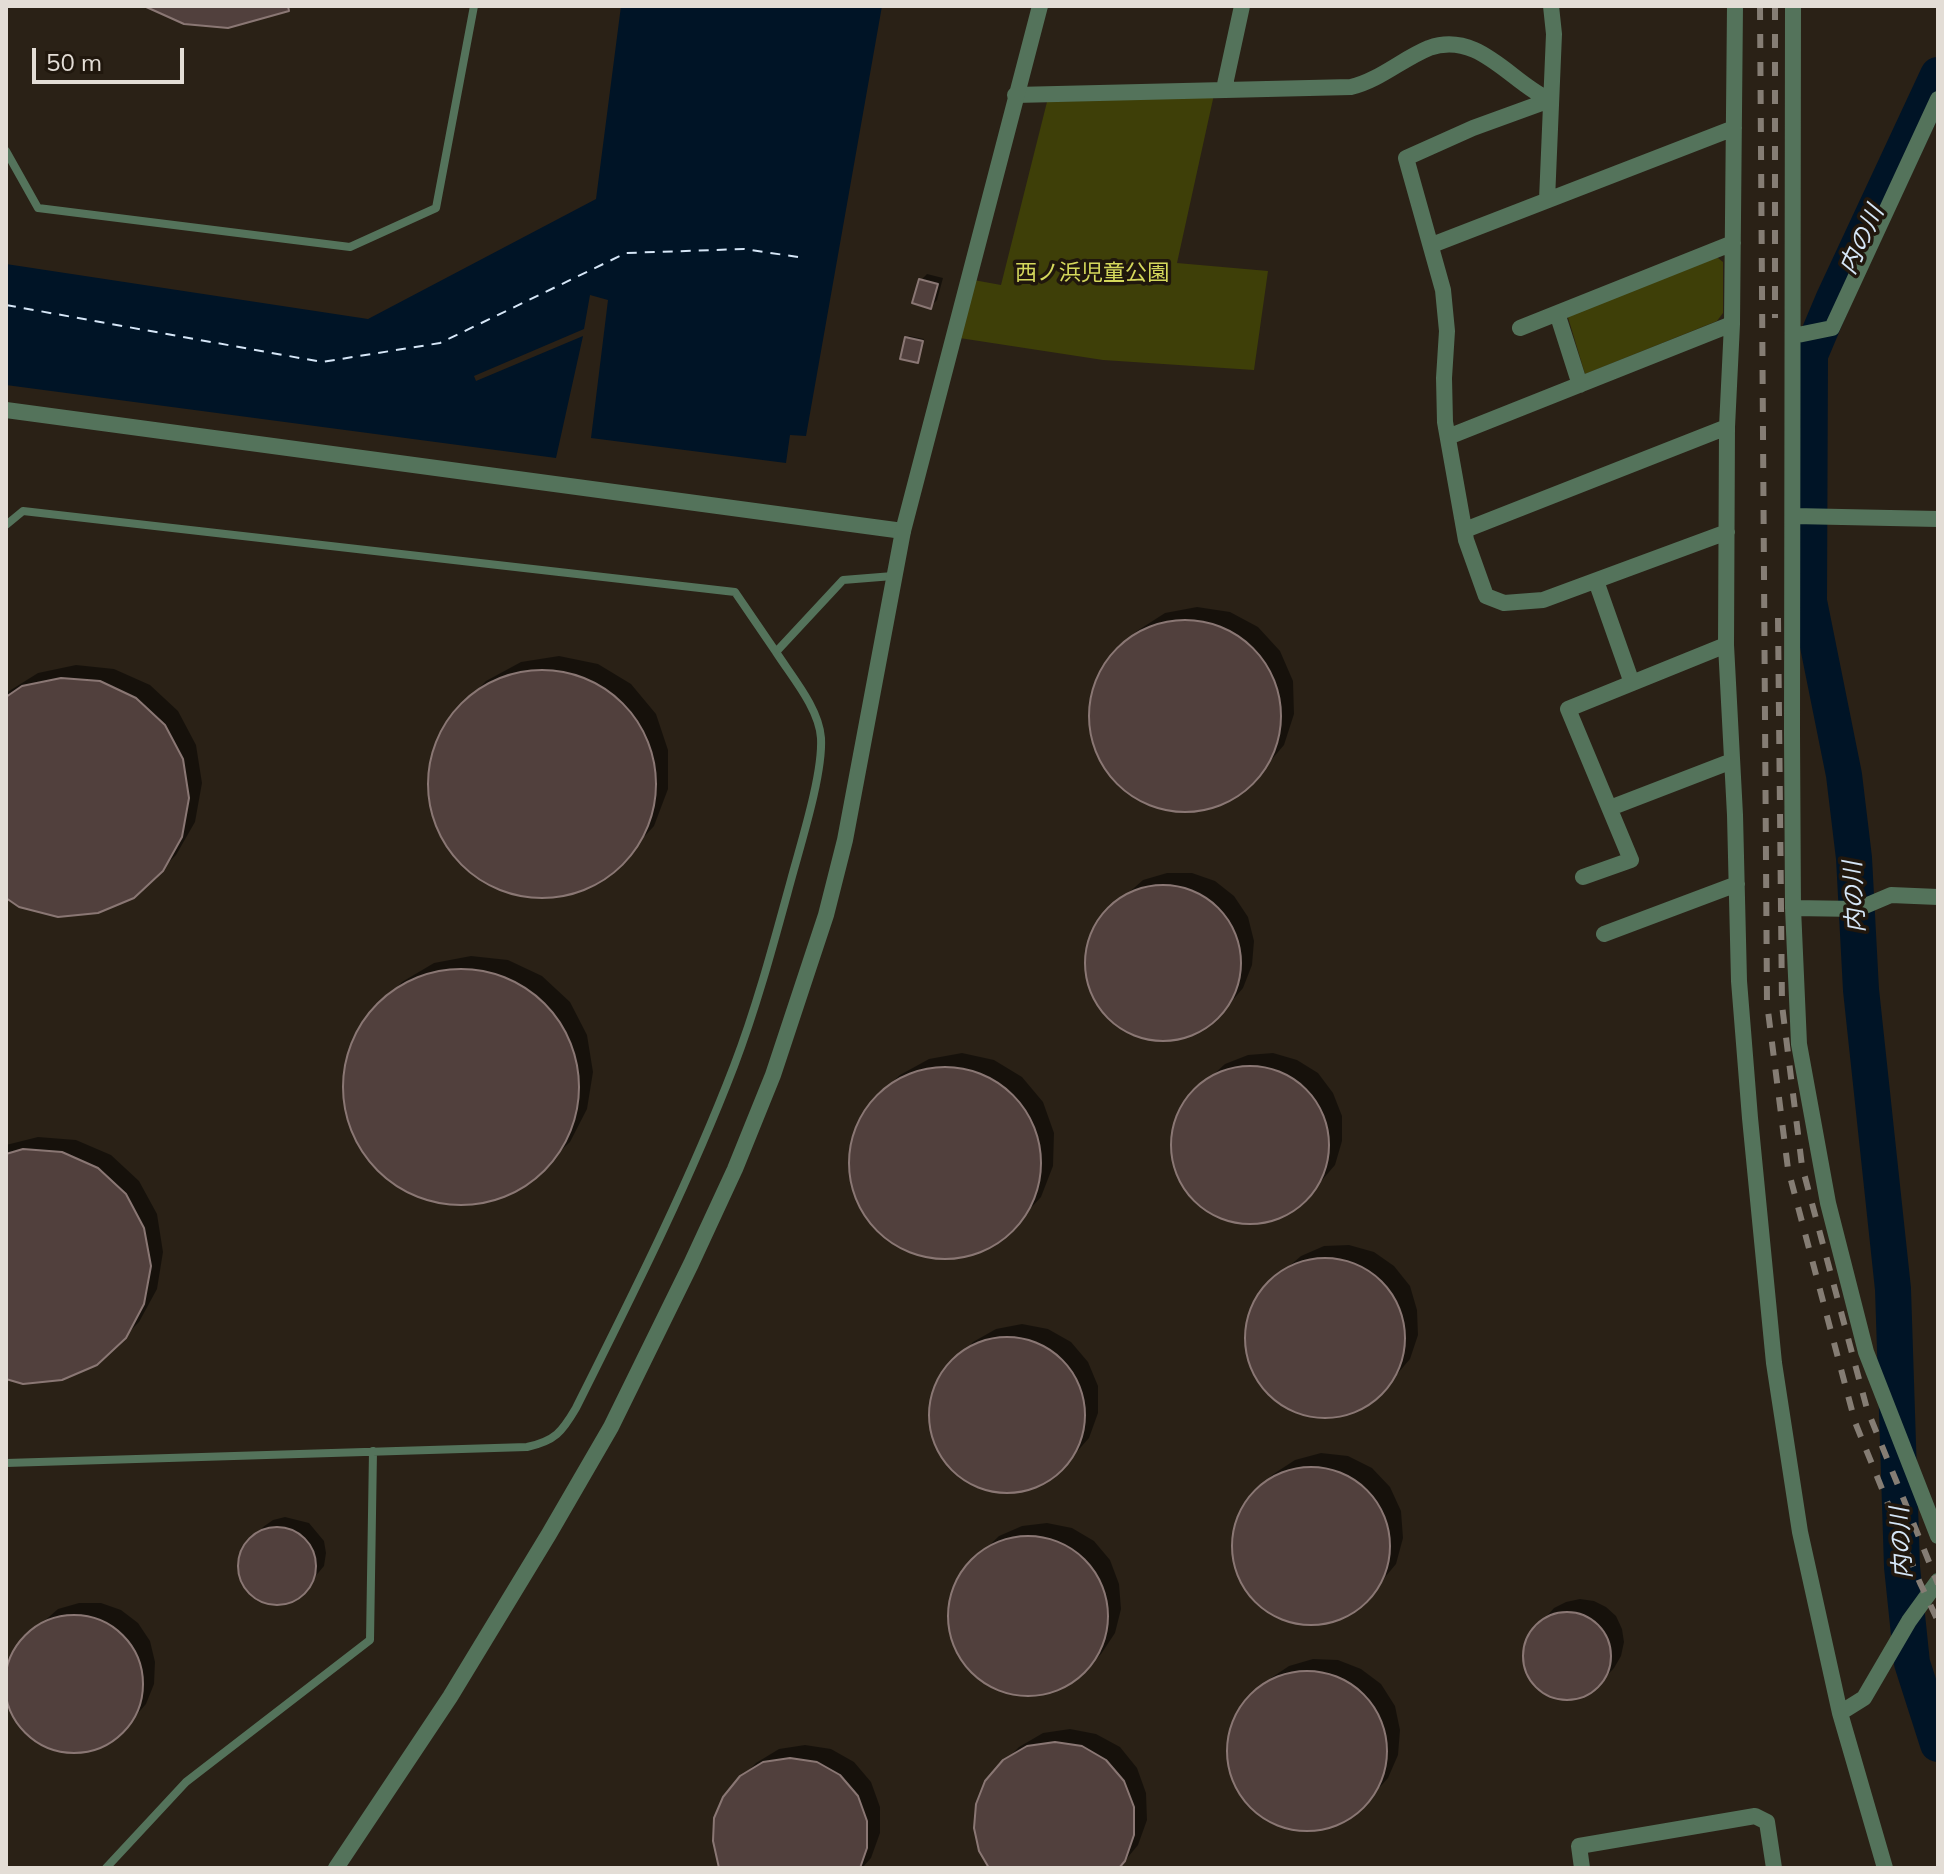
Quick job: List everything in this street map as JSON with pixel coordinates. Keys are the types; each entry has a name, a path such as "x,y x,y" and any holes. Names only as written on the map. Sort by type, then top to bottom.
{"street":[{"path":"336,1868 450,1697 611,1427 735,1169 791,1027 826,915 860,767 903,531 1040,6"},
{"path":"1224,89 1242,6"},
{"path":"1547,200 1554,34 1551,6"},
{"path":"1735,6 1726,645 1739,981 1745,1057 1774,1363 1800,1532 1840,1713 1885,1868"},
{"path":"1793,6 1794,516 1791,625 1793,908 1799,1044 1828,1203 1866,1352 1938,1536"},
{"path":"1015,95 1351,87 1365,84 1429,48 1443,45 1480,52 1513,72 1533,93 1550,100"},
{"path":"1793,336 1832,328 1938,99"},
{"path":"1550,100 1406,158 1432,245 1446,311 1444,405 1448,437 1465,530 1486,596 1493,601 1519,603 1543,600 1727,532"},
{"path":"1432,245 1734,128"},
{"path":"1520,328 1733,243"},
{"path":"1557,313 1580,385"},
{"path":"1448,437 1732,324"},
{"path":"6,410 903,531"},
{"path":"1465,530 1727,427"},
{"path":"1794,516 1938,519"},
{"path":"1596,581 1632,683"},
{"path":"1583,877 1631,860 1568,709 1726,645"},
{"path":"1610,808 1732,761"},
{"path":"1604,934 1737,884"},
{"path":"1793,908 1858,909 1891,895 1938,897"},
{"path":"1840,1713 1864,1698 1909,1621 1938,1581"},
{"path":"1582,1868 1579,1846 1755,1816 1767,1822 1774,1868"}],"lane":[{"path":"6,151 38,208 350,247 436,208 474,6"},
{"path":"6,525 23,511 735,592 815,715 821,734 821,754 798,856 735,1064 702,1146 576,1408 558,1435 545,1444 527,1447 6,1463"},
{"path":"776,652 843,580 893,576"},
{"path":"106,1868 186,1782 370,1640 373,1451"}],"green space":[{"name":"西ノ浜児童公園","path":"1215,90 1177,263 1268,271 1254,370 1103,360 953,337 968,279 1001,285 1049,94"},
{"path":"1713,254 1723,262 1723,313 1717,321 1585,374 1567,314"}],"water":[{"path":"621,6 882,6 806,436 790,435 786,463 591,438 608,300 590,295 584,329 474,376 476,381 583,336 556,458 6,385 6,264 368,319 596,199"}],"building":[{"path":"144,6 288,6 289,11 228,28 184,24"},
{"path":"919,279 938,284 931,309 912,303"},
{"path":"905,337 923,341 918,363 900,359"},
{"path":"1185,620 1222,627 1253,648 1274,679 1281,716 1274,753 1253,784 1222,805 1185,812 1148,805 1117,784 1096,753 1089,716 1096,679 1117,648 1148,627"},
{"path":"542,670 564,672 586,679 623,703 647,740 654,762 654,806 647,828 623,865 586,889 564,896 542,898 520,896 498,889 461,865 437,828 430,806 428,784 430,762 437,740 461,703 498,679 520,672"},
{"path":"61,678 100,681 136,698 165,725 183,759 189,798 182,837 163,871 134,898 98,913 58,917 19,907 6,898 6,697 22,686"},
{"path":"1163,885 1193,891 1218,908 1235,933 1241,963 1235,993 1218,1018 1193,1035 1163,1041 1133,1035 1108,1018 1091,993 1085,963 1091,933 1108,908 1133,891"},
{"path":"461,969 506,978 544,1004 570,1042 579,1087 570,1132 544,1170 506,1196 461,1205 416,1196 378,1170 352,1132 343,1087 352,1042 378,1004 416,978"},
{"path":"1250,1066 1280,1072 1306,1089 1323,1115 1329,1145 1323,1175 1306,1201 1280,1218 1250,1224 1220,1218 1194,1201 1177,1175 1171,1145 1177,1115 1194,1089 1220,1072"},
{"path":"945,1067 982,1074 1013,1095 1034,1126 1041,1163 1034,1200 1013,1231 982,1252 945,1259 908,1252 877,1231 856,1200 849,1163 856,1126 877,1095 908,1074"},
{"path":"23,1149 62,1152 98,1168 126,1194 144,1228 151,1266 144,1304 126,1338 97,1365 62,1380 23,1384 6,1379 6,1154"},
{"path":"1325,1258 1355,1265 1381,1282 1398,1308 1405,1338 1398,1368 1381,1394 1355,1411 1325,1418 1295,1411 1269,1394 1252,1368 1245,1338 1252,1308 1269,1282 1295,1265"},
{"path":"1007,1337 1037,1343 1062,1360 1079,1385 1085,1415 1079,1445 1062,1470 1037,1487 1007,1493 977,1487 952,1470 935,1445 929,1415 935,1385 952,1360 977,1343"},
{"path":"1311,1467 1341,1473 1367,1490 1384,1516 1390,1546 1384,1576 1367,1602 1341,1619 1311,1625 1281,1619 1255,1602 1238,1576 1232,1546 1238,1516 1255,1490 1281,1473"},
{"path":"269,1527 285,1527 299,1533 310,1544 316,1566 310,1588 299,1599 285,1605 269,1605 255,1599 244,1588 238,1574 238,1558 244,1544 255,1533"},
{"path":"1028,1536 1059,1542 1085,1559 1102,1585 1108,1616 1102,1647 1085,1673 1059,1690 1028,1696 997,1690 971,1673 954,1647 948,1616 954,1585 971,1559 997,1542"},
{"path":"1567,1612 1592,1619 1604,1631 1611,1656 1604,1681 1592,1693 1567,1700 1542,1693 1530,1681 1523,1656 1530,1631 1542,1619"},
{"path":"74,1615 100,1621 122,1636 137,1658 143,1684 137,1710 122,1732 100,1747 74,1753 48,1747 26,1732 11,1710 5,1684 11,1658 26,1636 48,1621"},
{"path":"1307,1671 1337,1677 1363,1695 1381,1721 1387,1751 1381,1781 1363,1807 1337,1825 1307,1831 1277,1825 1251,1807 1233,1781 1227,1751 1233,1721 1251,1695 1277,1677"},
{"path":"1055,1742 1082,1746 1106,1760 1124,1781 1134,1807 1134,1835 1125,1861 1119,1868 989,1868 979,1851 974,1828 976,1804 985,1781 1003,1760 1027,1746"},
{"path":"790,1758 817,1762 840,1775 858,1796 867,1821 867,1848 860,1868 719,1868 713,1841 714,1818 723,1797 740,1776 763,1762"}],"waterway":[{"name":"内の川","path":"1938,75 1810,355 1809,601 1844,775 1854,858 1861,990 1893,1289 1902,1567 1912,1663 1938,1744"}],"ferry route":[{"path":"6,305 322,362 440,343 626,253 744,249 798,257"}],"railway":[{"path":"1760,6 1767,1003 1788,1169 1855,1422 1938,1621"},
{"path":"1775,6 1775,318"},
{"path":"1778,618 1782,1005 1802,1166 1867,1409 1938,1584"}]}
